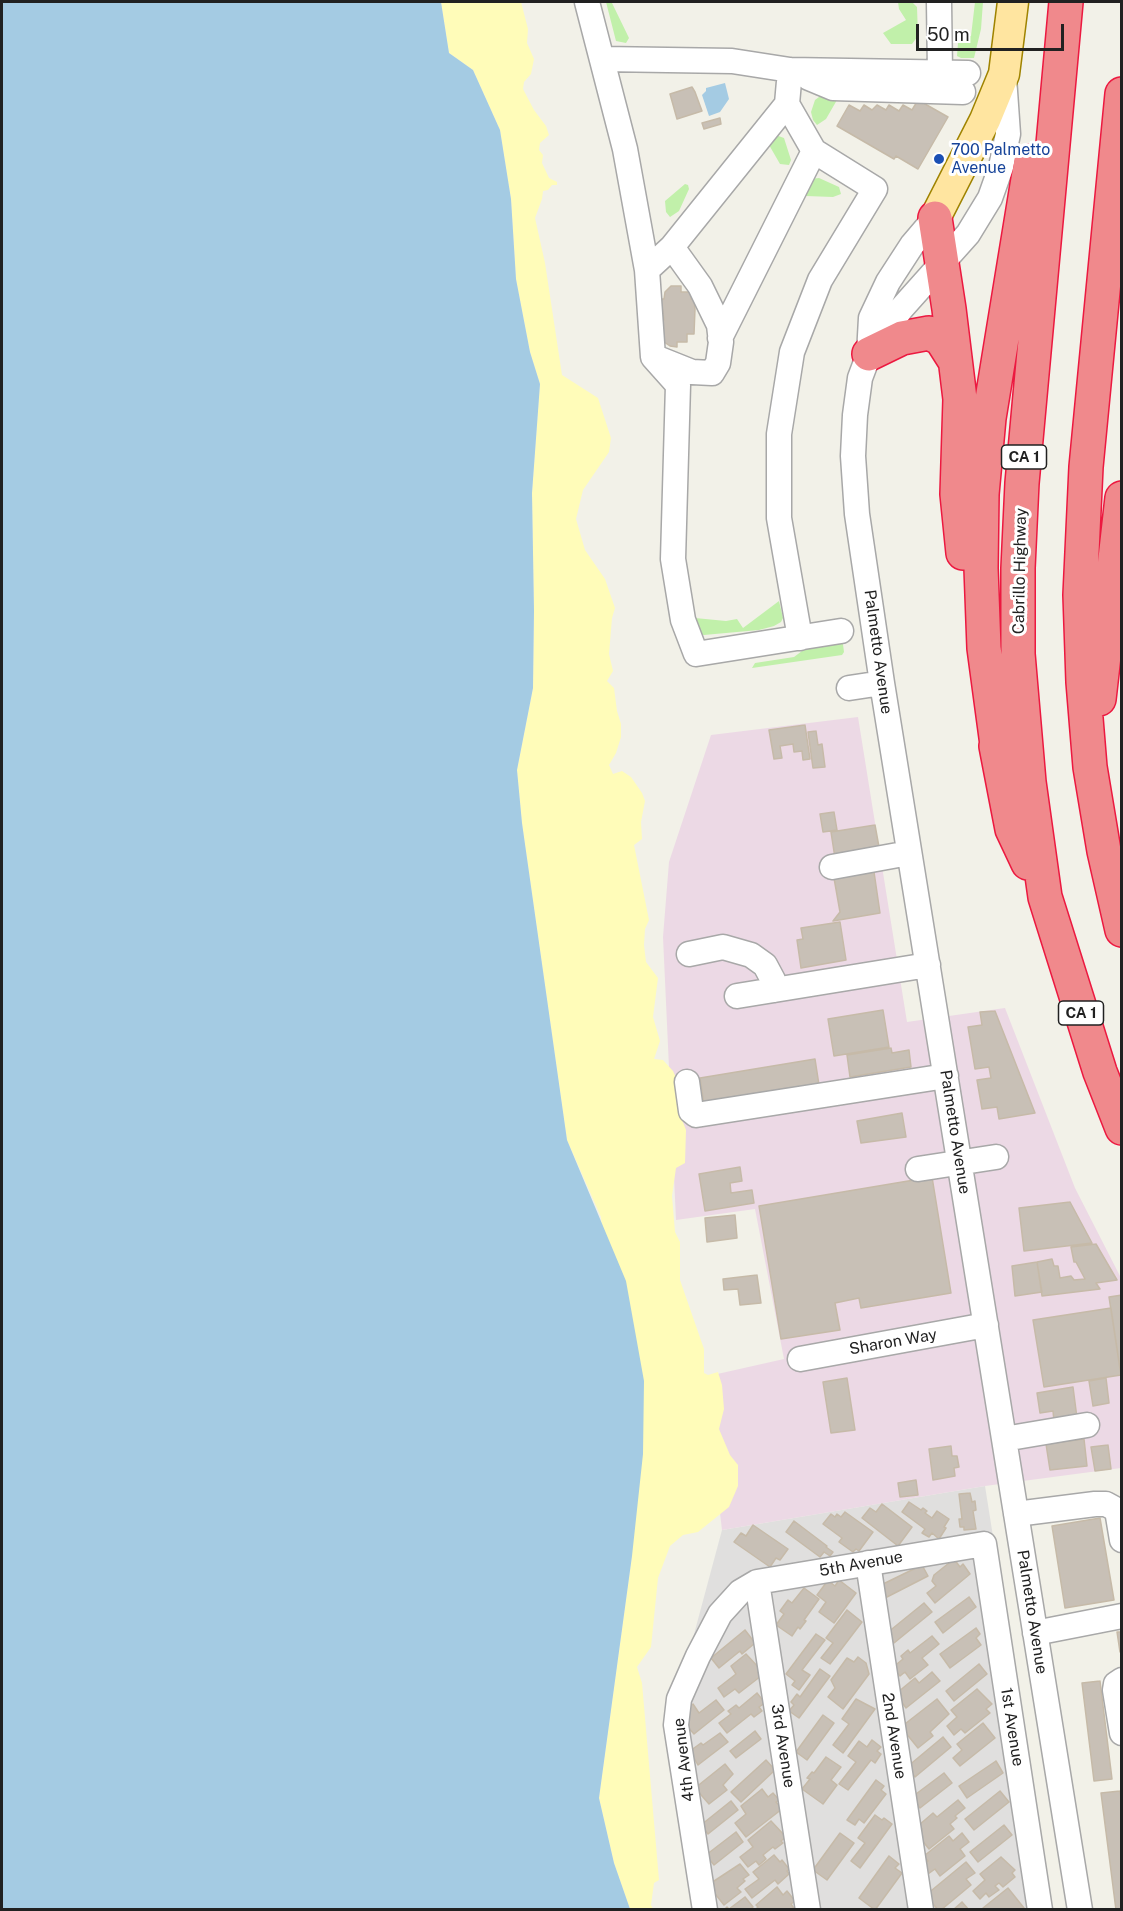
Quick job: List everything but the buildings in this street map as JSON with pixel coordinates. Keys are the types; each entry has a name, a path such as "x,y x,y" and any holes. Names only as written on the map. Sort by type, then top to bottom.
{"highway":[{"path":"1000,767 984,648 981,568 983,483 989,418 1047,59 1065,9"},
{"name":"Cabrillo Highway","path":"1065,9 1026,440 1018,568 1021,697 1029,782 1045,897 1100,1072 1122,1128"},
{"path":"1122,94 1087,457 1081,552 1080,639 1090,766 1104,851 1122,930"},
{"path":"935,218 960,399 957,494 967,586 1012,829 1045,897"},
{"path":"869,354 902,338 929,333 941,339 955,361"},
{"path":"1090,766 1122,498"}],"main road":[{"name":"Palmetto Avenue","path":"935,218 985,120 1004,74 1013,2"}],"street":[{"path":"587,2 625,149 647,270 653,357 678,385 673,559 683,620 696,654 841,631"},
{"path":"939,2 940,72"},
{"path":"603,59 732,61 790,70 940,72 966,82 833,88 790,70"},
{"path":"790,70 788,104 814,151 875,189 820,280 792,352 779,434 779,518 800,638"},
{"name":"Palmetto Avenue","path":"1004,74 1008,134 1001,167 990,198 968,234 901,309 869,354 860,378 853,456 857,514 882,683 1080,1910"},
{"path":"647,270 672,247 788,104"},
{"path":"720,338 814,151"},
{"name":"Palmetto Avenue","path":"869,354 871,318 888,282 912,244 935,218"},
{"path":"653,357 692,372 712,373 718,363 719,325 700,286 672,247"},
{"path":"849,688 882,683"},
{"path":"832,867 909,853"},
{"path":"689,954 723,947 751,955 765,965 773,980 774,990"},
{"path":"737,996 928,965"},
{"path":"687,1082 691,1112 696,1116 946,1076"},
{"path":"918,1169 996,1157"},
{"name":"Sharon Way","path":"800,1359 986,1325"},
{"path":"1004,1440 1087,1425"},
{"path":"1016,1514 1095,1504 1111,1506 1117,1510 1122,1540"},
{"name":"5th Avenue","path":"749,1587 868,1563 984,1544"},
{"name":"1st Avenue","path":"984,1544 1040,1910"},
{"name":"2nd Avenue","path":"868,1563 921,1910"},
{"name":"4th Avenue","path":"705,1910 676,1725 679,1699 720,1614 749,1587"},
{"name":"3rd Avenue","path":"749,1587 808,1910"},
{"path":"1035,1633 1118,1618"},
{"path":"1122,1680 1116,1684 1115,1689 1122,1733"}],"shaded area":[{"path":"858,717 907,1022 1005,1008 1075,1188 1121,1278 1121,1468 985,1486 722,1530 704,1377 784,1359 755,1209 676,1220 663,937 669,862 711,735"},
{"path":"985,1486 1052,1909 696,1909 668,1731 722,1530"}],"green space":[{"path":"606,2 612,3 629,38 626,43 616,41"},
{"path":"898,2 912,2 917,7 918,36 912,44 891,44 883,33 906,20 899,9"},
{"path":"975,2 983,2 981,29 974,58 961,58 957,56 958,43 961,37 971,36"},
{"path":"823,94 837,100 826,119 817,125 811,112 815,100"},
{"path":"770,133 784,138 791,160 789,165 780,164 765,138"},
{"path":"819,178 839,187 841,194 833,197 806,196 804,192 810,179"},
{"path":"685,184 689,189 679,211 670,217 666,212 665,201"},
{"path":"779,601 783,618 774,626 759,630 698,634 695,618 726,621 737,619 743,628"},
{"path":"842,637 844,652 842,655 752,668 755,663 794,657 806,645"}],"sand":[{"path":"441,2 521,2 528,29 527,43 534,59 531,74 524,82 523,89 546,126 549,135 540,143 539,150 543,155 542,163 549,178 557,182 557,185 552,185 548,190 543,191 535,218 545,263 562,375 598,398 611,438 609,452 583,490 576,519 585,550 605,579 615,608 609,654 613,671 607,681 614,688 621,724 621,737 609,765 613,774 622,771 631,777 645,801 641,822 642,839 634,845 649,920 645,929 646,962 658,978 653,1017 660,1041 654,1059 663,1060 673,1071 678,1082 681,1117 686,1130 685,1163 676,1168 672,1196 675,1232 680,1242 680,1280 704,1349 704,1373 708,1375 718,1372 722,1385 724,1409 719,1429 730,1455 738,1465 738,1486 729,1507 698,1532 683,1535 670,1546 658,1578 651,1647 637,1667 642,1683 659,1880 654,1883 651,1905 653,1909 630,1909 614,1863 599,1798 632,1556 601,1217 567,1140 522,823 517,770 533,688 532,493 540,384 530,352 516,279 511,199 500,130 473,70 449,53"}],"water":[{"path":"2,2 441,2 449,53 473,70 500,130 511,199 516,279 530,352 540,384 532,493 533,688 517,770 522,823 567,1140 626,1281 644,1381 643,1454 632,1556 599,1798 614,1863 630,1909 2,1909"},
{"path":"725,83 729,99 720,112 709,116 702,95 706,88"}],"place":[{"name":"700 Palmetto Avenue","path":"939,159"}]}
